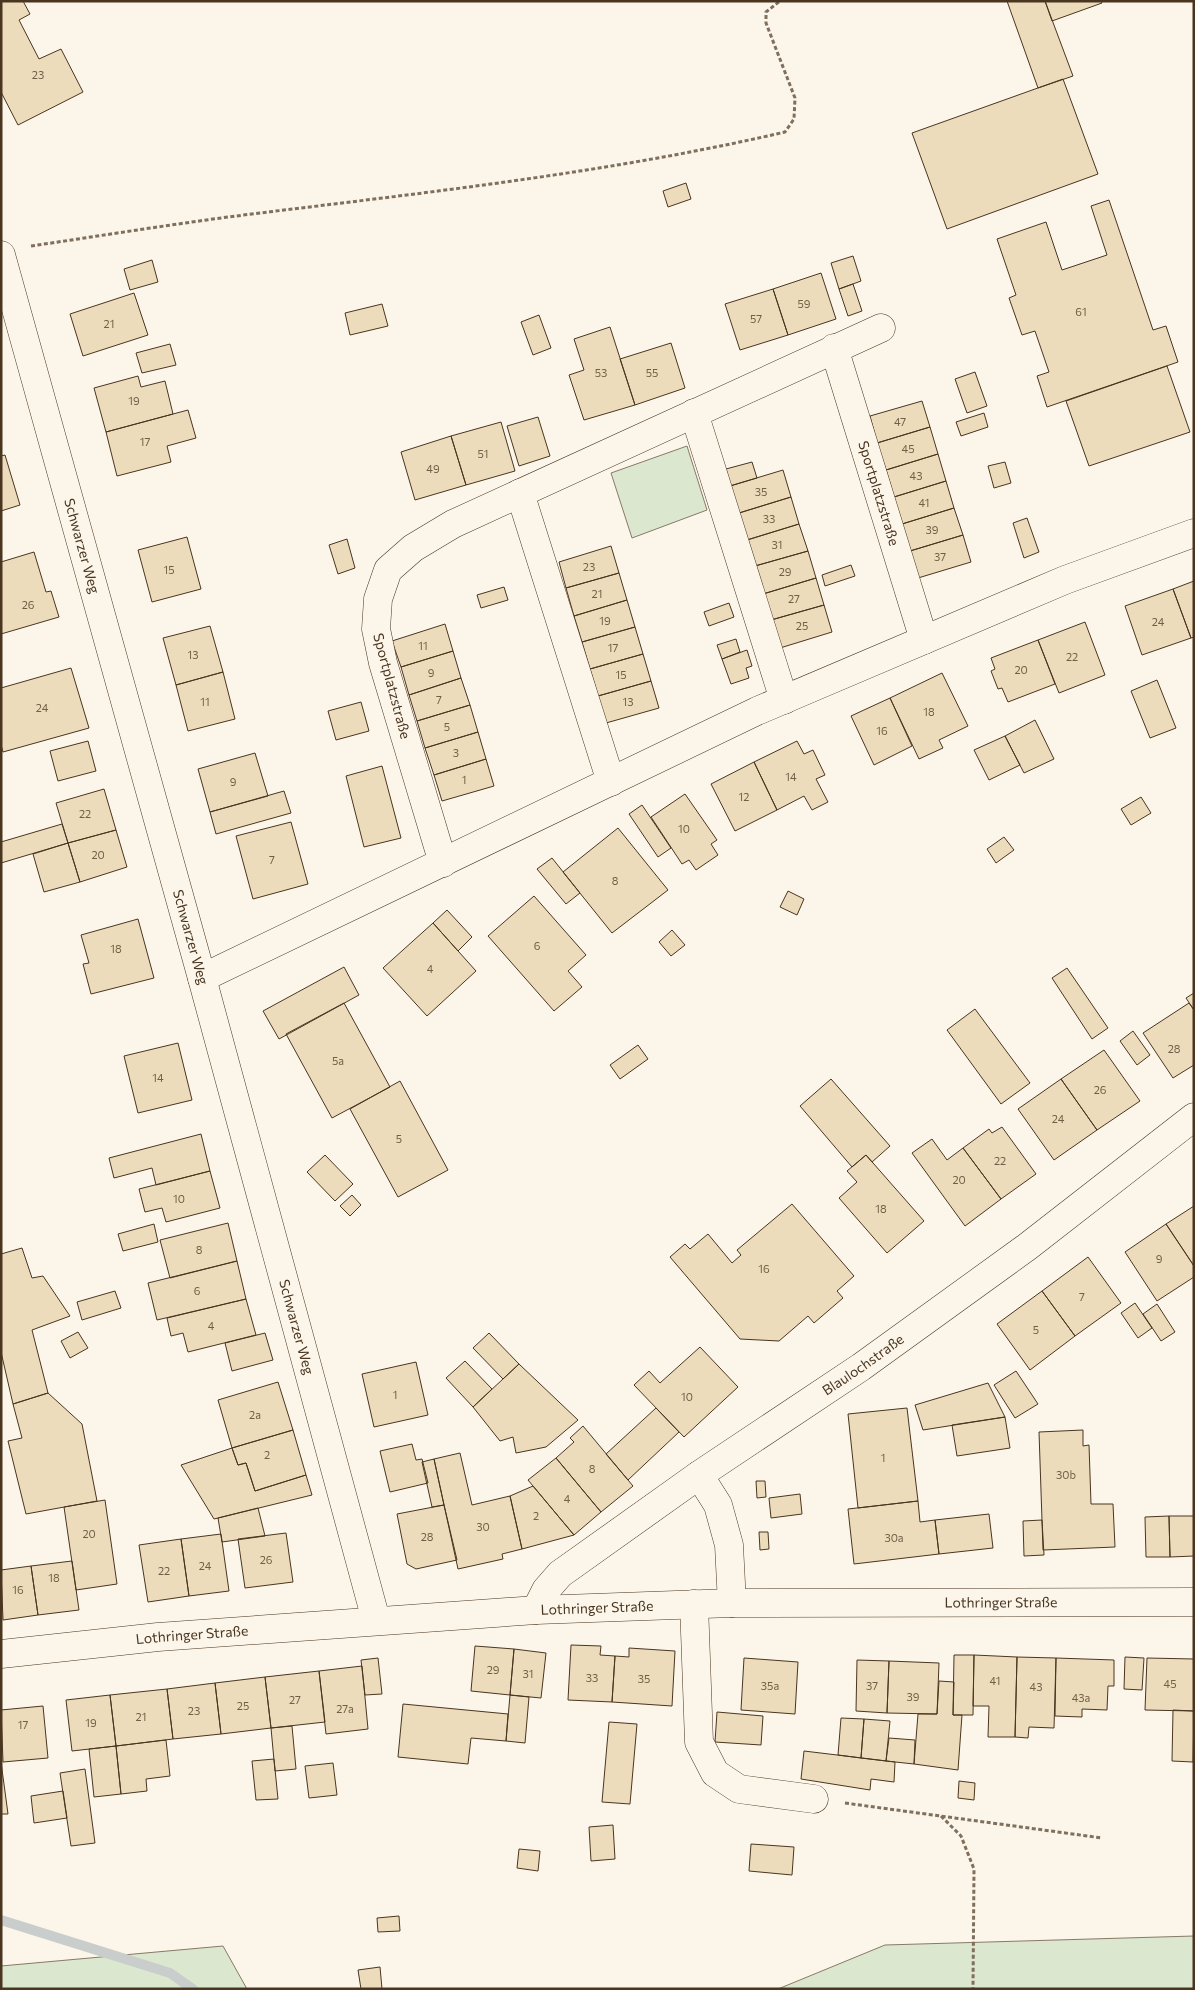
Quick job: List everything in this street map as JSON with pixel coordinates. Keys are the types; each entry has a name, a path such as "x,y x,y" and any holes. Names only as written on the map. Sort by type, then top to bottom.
{"street":[{"name":"Schwarzer Weg","path":"1,255 202,978 376,1620"},
{"name":"Sportplatzstraße","path":"443,863 383,663 376,629 378,598 388,570 413,548 453,524 834,348 882,328"},
{"name":"Sportplatzstraße","path":"834,348 924,640"},
{"path":"694,413 784,700"},
{"path":"520,493 612,782"},
{"path":"202,978 784,700 1065,580 1194,533"},
{"name":"Blaulochstraße","path":"536,1610 546,1590 560,1574 699,1475 876,1355 1190,1128"},
{"path":"699,1475 718,1505 729,1545 733,1577 732,1603"},
{"name":"Lothringer Straße","path":"1,1654 158,1637 536,1610 732,1603 1194,1602"},
{"path":"694,1604 699,1742 716,1773 740,1789 814,1799"}],"path":[{"path":"30,246 233,217 501,184 696,152 785,132 794,119 796,98 766,23 766,12 780,1"},
{"path":"814,1799 1102,1838"},
{"path":"941,1816 961,1836 974,1869 973,1989"}],"green space":[{"path":"687,446 707,510 632,538 611,473"},
{"path":"1194,1936 1194,1989 778,1989 885,1945"},
{"path":"223,1946 247,1989 1,1989 1,1966"}],"building":[{"path":"1,1 23,1 30,14 19,20 39,59 61,49 83,92 18,125 1,92"},
{"path":"1007,1 1045,1 1073,76 1038,88"},
{"path":"1045,1 1101,1 1102,3 1052,21"},
{"path":"1063,79 1098,174 947,229 912,133"},
{"path":"686,183 691,199 668,207 663,191"},
{"path":"1109,200 1153,330 1166,326 1178,362 1047,407 1037,376 1049,372 1035,331 1022,335 1009,298 1016,295 997,239 1046,222 1062,270 1107,255 1091,206"},
{"path":"853,256 861,281 839,289 831,263"},
{"path":"152,260 158,282 130,290 124,269"},
{"path":"821,273 836,319 788,335 773,289"},
{"path":"853,284 862,311 848,316 839,289"},
{"path":"773,289 788,335 740,350 725,304"},
{"path":"134,293 148,335 83,356 70,314"},
{"path":"382,304 388,326 350,335 345,313"},
{"path":"539,315 551,348 533,355 521,322"},
{"path":"610,327 635,405 584,420 569,375 584,370 574,339"},
{"path":"671,343 685,388 635,405 620,359"},
{"path":"170,344 176,365 142,373 136,353"},
{"path":"1167,366 1190,432 1089,466 1066,401"},
{"path":"975,372 987,406 967,413 955,379"},
{"path":"138,376 141,387 165,381 173,414 106,432 94,388"},
{"path":"922,401 930,427 877,443 870,416"},
{"path":"188,410 196,438 167,446 171,462 117,476 106,432"},
{"path":"984,413 988,427 961,436 956,422"},
{"path":"538,417 550,456 519,466 507,426"},
{"path":"501,422 515,471 466,485 451,436"},
{"path":"930,427 938,454 886,470 877,443"},
{"path":"451,436 466,485 415,500 401,452"},
{"path":"938,454 946,481 894,497 886,470"},
{"path":"5,455 20,505 1,511 1,456"},
{"path":"752,462 757,478 730,486 726,469"},
{"path":"1005,462 1011,483 994,488 988,466"},
{"path":"783,470 791,497 739,513 730,486"},
{"path":"946,481 954,508 902,524 894,497"},
{"path":"791,497 799,524 747,540 739,513"},
{"path":"954,508 963,535 910,551 902,524"},
{"path":"1027,518 1039,552 1024,558 1013,523"},
{"path":"799,524 808,551 755,566 747,540"},
{"path":"963,535 971,562 918,578 910,551"},
{"path":"187,537 201,589 152,602 138,550"},
{"path":"347,539 355,568 338,574 329,545"},
{"path":"611,546 619,573 566,588 559,562"},
{"path":"808,551 816,578 763,594 755,566"},
{"path":"34,552 46,592 51,591 59,617 1,634 1,562"},
{"path":"851,565 855,576 825,586 822,575"},
{"path":"619,573 627,600 574,616 566,588"},
{"path":"816,578 824,605 771,620 763,594"},
{"path":"1194,581 1194,637 1191,638 1173,589"},
{"path":"504,587 508,600 481,608 477,595"},
{"path":"1173,589 1191,638 1142,655 1125,606"},
{"path":"627,600 635,627 582,642 574,616"},
{"path":"729,603 734,617 709,626 704,612"},
{"path":"824,605 832,632 780,648 771,620"},
{"path":"1085,622 1105,675 1059,693 1038,640"},
{"path":"445,624 453,651 401,667 392,641"},
{"path":"210,626 223,672 176,685 163,638"},
{"path":"635,627 643,654 590,669 582,642"},
{"path":"736,639 740,652 722,659 717,645"},
{"path":"1038,640 1055,684 1008,702 1002,688 998,689 991,671 995,669 991,658"},
{"path":"747,650 752,666 746,668 749,678 731,684 722,659"},
{"path":"453,651 461,678 409,695 401,667"},
{"path":"643,654 651,681 598,696 590,669"},
{"path":"71,668 89,728 3,752 1,745 1,688"},
{"path":"223,672 235,719 188,731 176,685"},
{"path":"942,673 968,726 939,740 943,748 919,759 890,698"},
{"path":"461,678 470,705 417,721 409,695"},
{"path":"1157,680 1176,728 1150,738 1131,691"},
{"path":"651,681 659,708 606,723 598,696"},
{"path":"890,698 912,746 874,765 851,716"},
{"path":"361,702 369,731 336,740 328,711"},
{"path":"470,705 478,732 425,748 417,721"},
{"path":"1035,720 1054,759 1024,773 1005,736"},
{"path":"478,732 486,759 434,775 425,748"},
{"path":"1005,736 1020,765 989,780 974,750"},
{"path":"88,741 96,771 58,781 50,751"},
{"path":"797,741 804,754 813,750 825,775 816,779 828,802 812,810 804,796 777,810 754,762"},
{"path":"255,753 268,796 210,812 198,769"},
{"path":"486,759 494,786 442,801 434,775"},
{"path":"754,762 777,810 735,831 711,784"},
{"path":"382,766 401,838 364,847 346,776"},
{"path":"104,789 116,830 68,843 56,803"},
{"path":"284,791 291,813 216,834 210,812"},
{"path":"685,794 717,840 711,844 718,855 696,870 689,860 682,864 651,817"},
{"path":"1141,797 1151,813 1131,825 1121,809"},
{"path":"642,805 671,848 658,857 629,814"},
{"path":"291,822 308,884 253,899 236,836"},
{"path":"62,824 68,843 1,863 1,842"},
{"path":"618,828 668,890 612,933 563,872"},
{"path":"116,830 127,867 80,882 68,843"},
{"path":"1004,837 1014,850 996,863 987,849"},
{"path":"68,843 80,882 44,892 33,854"},
{"path":"552,858 580,893 566,904 537,869"},
{"path":"788,891 804,899 797,915 780,907"},
{"path":"534,896 586,955 568,971 582,987 554,1011 488,936"},
{"path":"447,910 472,937 458,951 433,923"},
{"path":"138,919 154,978 91,994 83,964 89,963 81,935"},
{"path":"433,923 476,971 427,1016 383,968"},
{"path":"672,930 685,945 671,956 659,942"},
{"path":"344,967 359,995 279,1039 263,1011"},
{"path":"1067,968 1108,1028 1092,1039 1052,978"},
{"path":"1194,993 1194,1010 1186,998"},
{"path":"344,1003 390,1087 332,1118 286,1034"},
{"path":"1189,1003 1194,1010 1194,1065 1173,1078 1143,1033"},
{"path":"975,1009 1030,1083 1001,1104 947,1030"},
{"path":"1133,1031 1150,1055 1137,1065 1120,1041"},
{"path":"178,1043 192,1100 138,1113 124,1056"},
{"path":"638,1045 648,1059 620,1079 610,1065"},
{"path":"1104,1050 1140,1101 1097,1130 1061,1079"},
{"path":"831,1079 890,1146 872,1162 866,1155 852,1167 800,1106"},
{"path":"1061,1079 1097,1130 1054,1160 1018,1109"},
{"path":"400,1081 448,1170 398,1197 350,1109"},
{"path":"1002,1127 1036,1174 1001,1199 963,1148 989,1129 992,1133"},
{"path":"201,1134 210,1171 156,1185 152,1168 114,1178 109,1158"},
{"path":"932,1139 947,1160 963,1148 1001,1199 965,1226 912,1153"},
{"path":"325,1155 353,1184 335,1201 307,1172"},
{"path":"866,1155 924,1221 887,1253 839,1198 857,1182 847,1171"},
{"path":"210,1171 220,1208 166,1222 162,1208 145,1212 139,1189"},
{"path":"352,1195 361,1205 350,1216 340,1206"},
{"path":"792,1204 854,1276 837,1291 843,1298 814,1323 808,1316 779,1341 740,1339 670,1257 685,1244 690,1249 708,1234 732,1263 741,1255 737,1250"},
{"path":"1194,1206 1194,1266 1166,1224"},
{"path":"228,1223 237,1261 170,1278 160,1240"},
{"path":"154,1224 158,1242 123,1251 118,1234"},
{"path":"1166,1224 1194,1266 1194,1277 1157,1301 1125,1252"},
{"path":"22,1248 32,1278 43,1276 70,1316 32,1330 48,1393 13,1404 1,1352 1,1254"},
{"path":"1088,1257 1121,1303 1075,1336 1042,1291"},
{"path":"237,1261 246,1299 157,1320 148,1283"},
{"path":"115,1291 121,1308 82,1320 77,1302"},
{"path":"1042,1291 1075,1336 1030,1370 997,1324"},
{"path":"246,1299 256,1335 188,1352 183,1333 171,1336 167,1318"},
{"path":"1135,1303 1152,1328 1138,1338 1121,1313"},
{"path":"1157,1304 1175,1332 1161,1341 1143,1314"},
{"path":"78,1332 88,1348 70,1358 61,1341"},
{"path":"265,1333 273,1360 232,1371 225,1343"},
{"path":"489,1333 519,1364 503,1379 473,1348"},
{"path":"700,1347 738,1387 684,1437 634,1385 649,1371 660,1383"},
{"path":"465,1361 492,1389 473,1407 446,1378"},
{"path":"416,1362 428,1415 374,1427 362,1374"},
{"path":"519,1364 578,1420 546,1447 516,1453 513,1437 500,1441 473,1407"},
{"path":"1016,1371 1038,1404 1015,1418 994,1385"},
{"path":"278,1382 293,1430 232,1448 218,1400"},
{"path":"988,1383 1005,1417 923,1430 915,1405"},
{"path":"48,1393 82,1424 97,1501 26,1514 8,1441 22,1438 13,1404"},
{"path":"656,1408 679,1432 628,1480 606,1454"},
{"path":"907,1408 918,1501 858,1508 848,1414"},
{"path":"1005,1417 1010,1448 957,1456 952,1425"},
{"path":"583,1426 633,1486 601,1512 556,1458 574,1442 570,1438"},
{"path":"293,1430 306,1475 255,1491 246,1463 238,1465 232,1448"},
{"path":"1083,1430 1083,1446 1089,1445 1091,1504 1113,1504 1115,1547 1043,1550 1039,1432"},
{"path":"412,1444 416,1460 422,1459 428,1483 390,1492 380,1451"},
{"path":"232,1448 238,1465 246,1463 255,1491 306,1475 312,1495 214,1519 181,1465"},
{"path":"460,1453 472,1505 510,1496 522,1549 502,1554 503,1559 458,1569 434,1459"},
{"path":"556,1458 601,1512 574,1535 528,1480"},
{"path":"434,1459 444,1505 432,1507 422,1462"},
{"path":"756,1481 765,1481 766,1497 757,1498"},
{"path":"533,1486 574,1535 522,1549 510,1496"},
{"path":"800,1494 802,1514 771,1518 769,1498"},
{"path":"105,1500 117,1584 76,1590 64,1507"},
{"path":"918,1501 920,1522 935,1520 939,1554 854,1564 848,1509"},
{"path":"444,1505 457,1560 416,1569 407,1564 397,1514"},
{"path":"258,1508 265,1536 222,1542 218,1518"},
{"path":"989,1514 993,1548 939,1554 935,1520"},
{"path":"1169,1516 1194,1516 1194,1556 1170,1557"},
{"path":"1169,1516 1170,1557 1146,1557 1145,1517"},
{"path":"1042,1520 1044,1555 1024,1556 1023,1521"},
{"path":"759,1532 768,1532 769,1549 760,1550"},
{"path":"286,1533 293,1582 245,1588 238,1539"},
{"path":"221,1534 229,1591 189,1596 181,1539"},
{"path":"181,1539 189,1596 148,1602 139,1545"},
{"path":"72,1561 79,1610 38,1615 31,1566"},
{"path":"31,1566 38,1615 3,1620 1,1570"},
{"path":"571,1645 601,1646 600,1655 615,1656 612,1702 568,1700"},
{"path":"475,1646 514,1649 510,1695 471,1691"},
{"path":"629,1648 675,1651 672,1706 612,1702 615,1656 629,1657"},
{"path":"514,1649 546,1653 541,1698 510,1695"},
{"path":"954,1655 974,1655 973,1715 953,1715"},
{"path":"974,1655 1017,1657 1015,1737 988,1737 989,1706 973,1706"},
{"path":"1017,1657 1056,1658 1054,1728 1029,1727 1028,1738 1015,1737"},
{"path":"1125,1657 1144,1658 1142,1690 1124,1689"},
{"path":"378,1658 382,1694 365,1695 361,1660"},
{"path":"744,1658 798,1662 795,1714 741,1710"},
{"path":"1056,1658 1114,1660 1114,1686 1108,1686 1107,1710 1082,1709 1082,1717 1055,1716"},
{"path":"1147,1658 1194,1659 1194,1711 1145,1710"},
{"path":"857,1660 889,1661 887,1713 856,1711"},
{"path":"889,1661 939,1663 937,1714 887,1713"},
{"path":"362,1666 368,1729 326,1734 319,1671"},
{"path":"319,1671 325,1722 271,1728 265,1677"},
{"path":"265,1677 271,1728 221,1734 215,1683"},
{"path":"939,1681 954,1682 953,1715 962,1715 958,1770 914,1764 918,1714 937,1714"},
{"path":"215,1683 221,1734 173,1739 167,1689"},
{"path":"167,1689 173,1739 116,1746 110,1695"},
{"path":"110,1695 116,1746 72,1751 66,1700"},
{"path":"510,1695 529,1697 525,1743 506,1741"},
{"path":"403,1704 508,1714 506,1741 471,1738 468,1764 398,1757"},
{"path":"43,1706 48,1758 3,1762 1,1710"},
{"path":"1173,1710 1194,1711 1193,1762 1172,1761"},
{"path":"717,1712 763,1716 761,1745 715,1742"},
{"path":"841,1718 864,1719 861,1758 838,1755"},
{"path":"864,1719 890,1721 886,1761 861,1758"},
{"path":"609,1722 637,1724 630,1804 602,1802"},
{"path":"292,1726 296,1769 275,1771 271,1728"},
{"path":"889,1738 915,1740 914,1764 886,1761"},
{"path":"166,1740 170,1776 146,1779 147,1791 121,1794 116,1746"},
{"path":"116,1746 121,1794 94,1797 89,1749"},
{"path":"804,1751 895,1762 894,1782 871,1779 870,1790 801,1779"},
{"path":"274,1759 278,1799 256,1800 252,1761"},
{"path":"1,1762 8,1814 1,1814"},
{"path":"333,1763 337,1795 309,1798 305,1766"},
{"path":"85,1769 95,1843 71,1846 60,1773"},
{"path":"959,1781 975,1783 974,1800 958,1798"},
{"path":"63,1791 67,1818 34,1823 31,1796"},
{"path":"613,1825 615,1859 591,1861 589,1827"},
{"path":"751,1844 794,1847 792,1875 749,1871"},
{"path":"519,1849 540,1851 538,1871 517,1868"},
{"path":"399,1916 400,1931 378,1932 377,1918"},
{"path":"380,1967 382,1989 361,1989 358,1970"}],"waterway":[{"path":"1,1920 170,1973 193,1989"}]}
